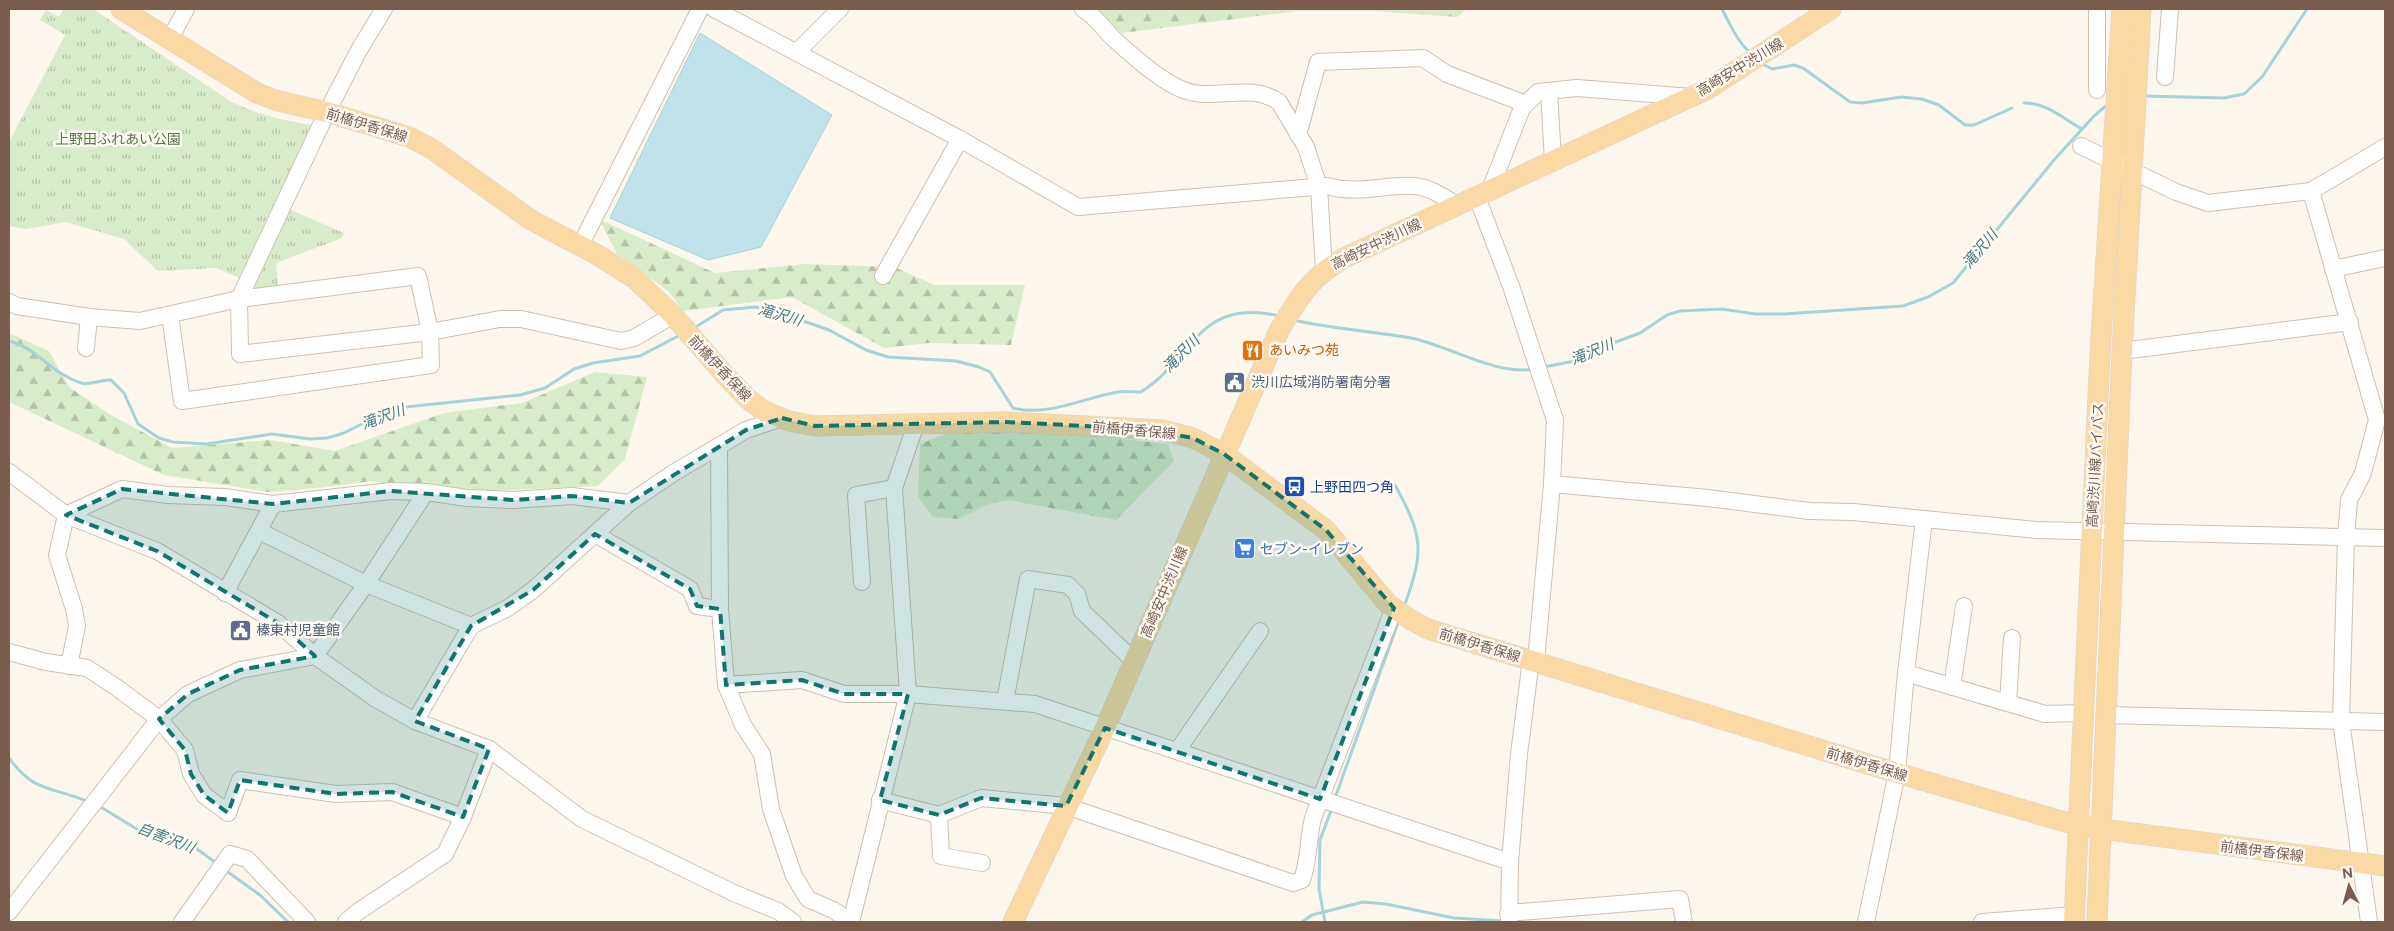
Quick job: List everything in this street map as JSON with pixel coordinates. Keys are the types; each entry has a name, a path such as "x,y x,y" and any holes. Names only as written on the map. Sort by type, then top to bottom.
{"main road":[{"name":"前橋伊香保線","path":"121,9 257,93 278,101 327,112 410,137 432,149 531,220 634,278 676,319 748,399 764,411 782,418 815,426 1006,422 1162,430 1193,438 1224,454 1326,530 1360,572 1394,608 1428,629 1897,773 2079,826 2385,866"},
{"name":"高崎安中渋川線","path":"1013,922 1066,806 1105,728 1279,331 1304,290 1324,270 1344,258 1708,89 1832,9"},
{"name":"高崎渋川線バイパス","path":"2074,918 2085,713 2091,531 2122,9"},
{"name":"高崎渋川線バイパス","path":"2097,922 2122,351 2134,170 2141,9"}],"street":[{"path":"170,39 186,9"},
{"path":"384,9 359,50 327,112 240,299 240,354 430,332 500,320 521,319 621,341 634,338 676,319"},
{"path":"580,246 700,9"},
{"path":"714,9 798,51 1078,206 1327,186 1367,190 1415,186 1434,191 1456,206"},
{"path":"798,51 840,9"},
{"path":"1083,9 1092,15 1129,53 1181,89 1202,94 1250,92 1272,97 1287,111 1306,147 1319,187 1324,270"},
{"path":"2097,9 2097,90"},
{"path":"2165,77 2170,9"},
{"path":"1298,135 1318,62 1423,58 1447,74 1526,104"},
{"path":"1684,922 1680,899 1508,917 1510,862 1519,754 1533,660 1552,484 1555,420 1484,194 1522,108 1538,92 1577,88 1691,97"},
{"path":"1549,91 1553,161"},
{"path":"883,276 960,139"},
{"path":"2081,146 2176,192 2208,203 2311,191 2385,147"},
{"path":"2311,191 2333,269 2381,420 2363,474 2348,500 2341,721 2368,922"},
{"path":"2333,269 2385,258"},
{"path":"9,302 17,306 89,317 140,321 240,299 418,276 430,332 431,365 182,401 170,315"},
{"path":"86,348 89,317"},
{"path":"2122,351 2350,322"},
{"path":"415,721 471,626 508,608 533,590 629,503 746,430 782,418"},
{"path":"719,446 720,609 726,685 743,725 762,754 771,809 794,876 808,899 833,910 852,922 880,800 908,694 894,488 916,424"},
{"path":"9,472 66,515 157,551 278,623 315,656 376,699 415,721 489,749 582,819 728,890 778,912 793,922"},
{"path":"1552,484 1708,498 1810,511 1853,512 2036,530 2385,538"},
{"path":"862,582 856,495 894,488"},
{"path":"66,515 122,489 168,495 225,497 273,504 391,491 426,492 467,498 513,500 572,496 629,503"},
{"path":"9,912 159,719 188,694 232,674 315,656 366,584 426,492"},
{"path":"225,593 273,504"},
{"path":"66,515 57,555 74,608 77,626 69,666"},
{"path":"1866,922 1897,773 1906,673 1924,520"},
{"path":"259,531 366,584 471,626"},
{"path":"595,534 690,589 697,606 720,609"},
{"path":"1005,701 1028,579 1068,585 1077,594 1082,611 1134,661"},
{"path":"1952,687 1964,606"},
{"path":"880,800 939,815 981,798 1066,806 1293,883 1302,880 1313,818 1394,608"},
{"path":"1177,752 1260,631"},
{"path":"2008,703 2012,638"},
{"path":"9,652 46,662 87,668 116,687 159,719 185,750 191,774 204,795 228,813 240,780 336,794 392,792 463,817"},
{"path":"1906,673 2044,714 2085,713"},
{"path":"726,685 802,680 844,694 908,694 1035,704 1510,862"},
{"path":"2106,715 2385,722"},
{"path":"346,922 356,913 445,854 463,817 489,749"},
{"path":"939,815 940,856 982,863"},
{"path":"182,922 230,854 247,859 307,922"},
{"path":"1982,922 2074,918"}],"highlighted area":[{"path":"782,418 815,426 1006,422 1145,429 1193,438 1224,454 1326,530 1394,608 1320,799 1105,728 1066,806 981,798 939,815 880,800 908,694 844,694 802,680 726,685 720,609 697,606 690,589 595,534 533,590 471,626 415,721 489,749 463,817 392,792 336,794 240,780 228,813 204,795 191,774 185,750 159,719 188,694 240,670 315,656 278,623 157,551 66,515 122,489 273,504 391,491 513,500 572,496 629,503 746,430"}],"green space":[{"name":"上野田ふれあい公園","path":"64,9 93,9 230,101 269,116 311,125 312,129 275,203 344,233 342,238 276,263 278,290 247,294 242,279 216,268 158,271 124,239 66,222 26,229 9,226 9,142 65,35 40,20 46,10 59,17"},
{"path":"1087,9 1467,9 1457,17 1372,11 1297,11 1122,33"},
{"path":"599,219 715,273 805,264 894,267 935,285 1025,285 1011,345 929,343 884,348 792,297 683,311 669,292 617,254"},
{"path":"9,333 49,351 69,387 111,415 172,448 270,440 335,451 444,413 522,403 595,372 647,377 625,459 598,486 483,491 400,487 373,481 268,492 164,475 9,402"},
{"path":"973,423 1168,444 1174,461 1116,520 1008,500 989,504 959,519 933,517 918,496 920,444"}],"water":[{"path":"700,33 832,115 761,247 708,260 610,218"}],"waterway":[{"path":"1722,9 1738,39 1751,54"},
{"name":"滝沢川","path":"2142,96 2224,98 2244,94 2262,77 2307,9"},
{"path":"1761,63 1772,69 1794,65 1803,68 1850,102 1862,103 1901,97 1922,99 1939,105 1965,125 1974,125 2012,108"},
{"path":"2024,103 2032,103 2047,108 2082,129"},
{"name":"滝沢川","path":"1544,367 1580,360 1605,346 1640,333 1667,315 1680,311 1722,309 1755,314 1784,314 1903,306 1928,297 1953,283 2054,160 2094,116 2107,105"},
{"name":"滝沢川","path":"694,328 723,310 755,307 769,309 829,330 866,350 888,357 956,361 979,367 990,372 1013,408 1038,410 1065,406 1117,392 1141,392 1159,378 1200,334 1214,323 1231,315 1252,312 1280,316"},
{"name":"滝沢川","path":"1293,320 1322,326 1411,338 1488,364 1519,370 1533,369"},
{"name":"滝沢川","path":"9,341 28,349 70,379 88,384 111,380 124,393 138,424 159,438 173,442 206,444 272,434 310,439 327,438 344,433 378,416 406,407 520,395 545,388 574,369 593,363 640,356 682,334"},
{"path":"1395,485 1405,503 1416,532 1418,545 1415,572 1404,607"},
{"path":"1335,798 1399,620"},
{"name":"自害沢川","path":"9,758 18,770 36,784 89,802"},
{"name":"自害沢川","path":"99,806 140,831 197,849 216,863"},
{"path":"1325,922 1319,889 1320,840 1332,808"},
{"name":"自害沢川","path":"225,870 260,895 288,922"},
{"name":"自害沢川","path":"1302,922 1312,915 1363,902 1386,904 1454,918 1504,921"}],"place":[{"name":"あいみつ苑","path":"1253,350"},
{"name":"渋川広域消防署南分署","path":"1235,382"},
{"name":"上野田四つ角","path":"1294,487"},
{"name":"セブン-イレブン","path":"1244,549"},
{"name":"榛東村児童館","path":"240,630"}]}
